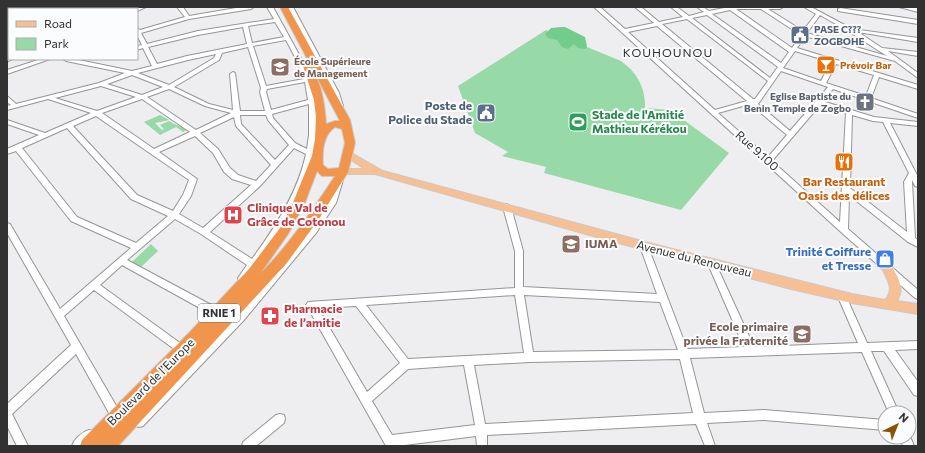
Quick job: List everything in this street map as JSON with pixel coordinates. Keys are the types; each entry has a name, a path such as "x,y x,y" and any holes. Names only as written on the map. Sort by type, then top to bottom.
{"highway":[{"name":"RNIE 1","path":"276,7 317,88 320,106 321,137 313,155"},
{"name":"RNIE 1","path":"284,7 346,124 350,143 341,176"},
{"path":"321,137 326,128 333,124 346,124"},
{"path":"313,155 322,171 341,176"},
{"name":"Boulevard de l’Europe","path":"88,446 200,333 254,273 284,231 298,205 313,155"},
{"name":"Boulevard de l’Europe","path":"107,446 282,260 315,216 341,176"}],"main road":[{"name":"Avenue du Renouveau","path":"348,154 380,173"},
{"name":"Avenue du Renouveau","path":"341,176 365,171 380,173 712,264 842,296 887,305 918,309"},
{"path":"887,305 893,299 897,289 888,268"}],"street":[{"path":"180,7 188,18"},
{"path":"138,31 220,9 251,7"},
{"path":"78,446 239,282 273,236 293,200 313,155 314,127 312,101 308,80 270,7"},
{"path":"290,7 336,93 346,124"},
{"name":"Rue 9.100","path":"597,7 918,295"},
{"path":"638,7 754,102 790,134"},
{"path":"674,7 771,81"},
{"path":"700,7 780,67 918,116"},
{"path":"763,7 804,34 896,60"},
{"path":"624,31 731,8 780,7"},
{"path":"807,7 850,29 917,74"},
{"path":"859,13 862,7"},
{"path":"896,19 900,7 918,10"},
{"path":"731,8 793,50 918,87"},
{"path":"836,22 840,9 918,22"},
{"path":"714,112 754,102 771,81 819,13"},
{"path":"138,48 198,33 276,20"},
{"path":"245,25 264,88 263,92 270,119 293,145 313,155"},
{"path":"850,29 918,40"},
{"path":"138,33 156,67"},
{"path":"7,108 101,84 132,73 187,58 287,38"},
{"path":"880,48 918,54"},
{"path":"7,152 97,113 169,88 217,59 219,52"},
{"path":"7,72 44,60"},
{"path":"71,60 132,73 207,105 237,113 268,113 312,101"},
{"path":"85,63 92,60"},
{"path":"823,83 834,61"},
{"path":"233,74 238,125 274,164"},
{"path":"868,98 877,74"},
{"path":"264,88 308,80"},
{"path":"101,84 143,97 196,133 216,151 227,170 235,177 257,184"},
{"path":"768,161 832,86"},
{"path":"47,97 97,113 193,179 187,196 174,215 59,315"},
{"path":"7,98 14,105"},
{"path":"818,102 849,113 886,121 918,124"},
{"path":"154,152 237,113"},
{"path":"844,230 849,113"},
{"path":"886,121 918,184"},
{"path":"7,122 45,135"},
{"path":"68,125 134,197 174,215 204,232 253,264"},
{"path":"204,232 257,184 293,145"},
{"path":"17,147 74,219 138,247"},
{"path":"912,173 908,182 914,242"},
{"path":"116,446 246,311 313,231 332,203 341,176"},
{"path":"845,188 914,242"},
{"path":"507,207 519,251 519,291 529,357"},
{"path":"7,226 113,409"},
{"path":"644,246 684,354 700,419 710,446"},
{"path":"121,261 212,310"},
{"path":"712,264 751,351"},
{"path":"93,285 177,346"},
{"path":"663,298 519,291 359,303 311,304 366,400 394,444 481,430 700,419 764,414 877,424"},
{"path":"842,296 890,405"},
{"path":"359,303 406,364"},
{"path":"366,400 406,364 529,357 684,354 918,345"},
{"path":"7,411 77,346"},
{"path":"887,347 918,391"},
{"path":"468,360 481,430 482,446"},
{"path":"8,419 23,446"},
{"path":"247,446 280,419"}],"green space":[{"path":"565,27 585,37 587,46 586,49 578,48 574,44 568,49 562,47 557,40 548,38 545,34 551,28"},
{"name":"Stade de l'Amitié Mathieu Kérékou","path":"546,30 621,61 627,65 636,76 642,88 645,108 670,110 729,153 681,210 544,173 546,167 502,156 508,152 475,133 458,86"},
{"path":"160,115 169,120 155,123 162,130 164,129 160,125 169,121 188,129 183,132 176,127 160,135 144,122"},
{"path":"151,244 158,251 140,268 131,263"}],"place":[{"name":"PASE C??? ZOGBOHE","path":"800,35"},
{"name":"Prévoir Bar","path":"826,65"},
{"name":"École Supérieure de Management","path":"280,67"},
{"name":"Eglise Baptiste du Benin Temple de Zogbo","path":"865,102"},
{"name":"Poste de Police du Stade","path":"486,113"},
{"name":"Stade de l'Amitié Mathieu Kérékou","path":"578,122"},
{"name":"Bar Restaurant Oasis des délices","path":"844,162"},
{"name":"Clinique Val de Grâce de Cotonou","path":"233,215"},
{"name":"IUMA","path":"571,244"},
{"name":"Trinité Coiffure et Tresse","path":"885,259"},
{"name":"Pharmacie de l’amitie","path":"270,316"},
{"name":"Ecole primaire privée la Fraternité","path":"802,334"}],"district":[{"name":"KOUHOUNOU","path":"668,53"}]}
